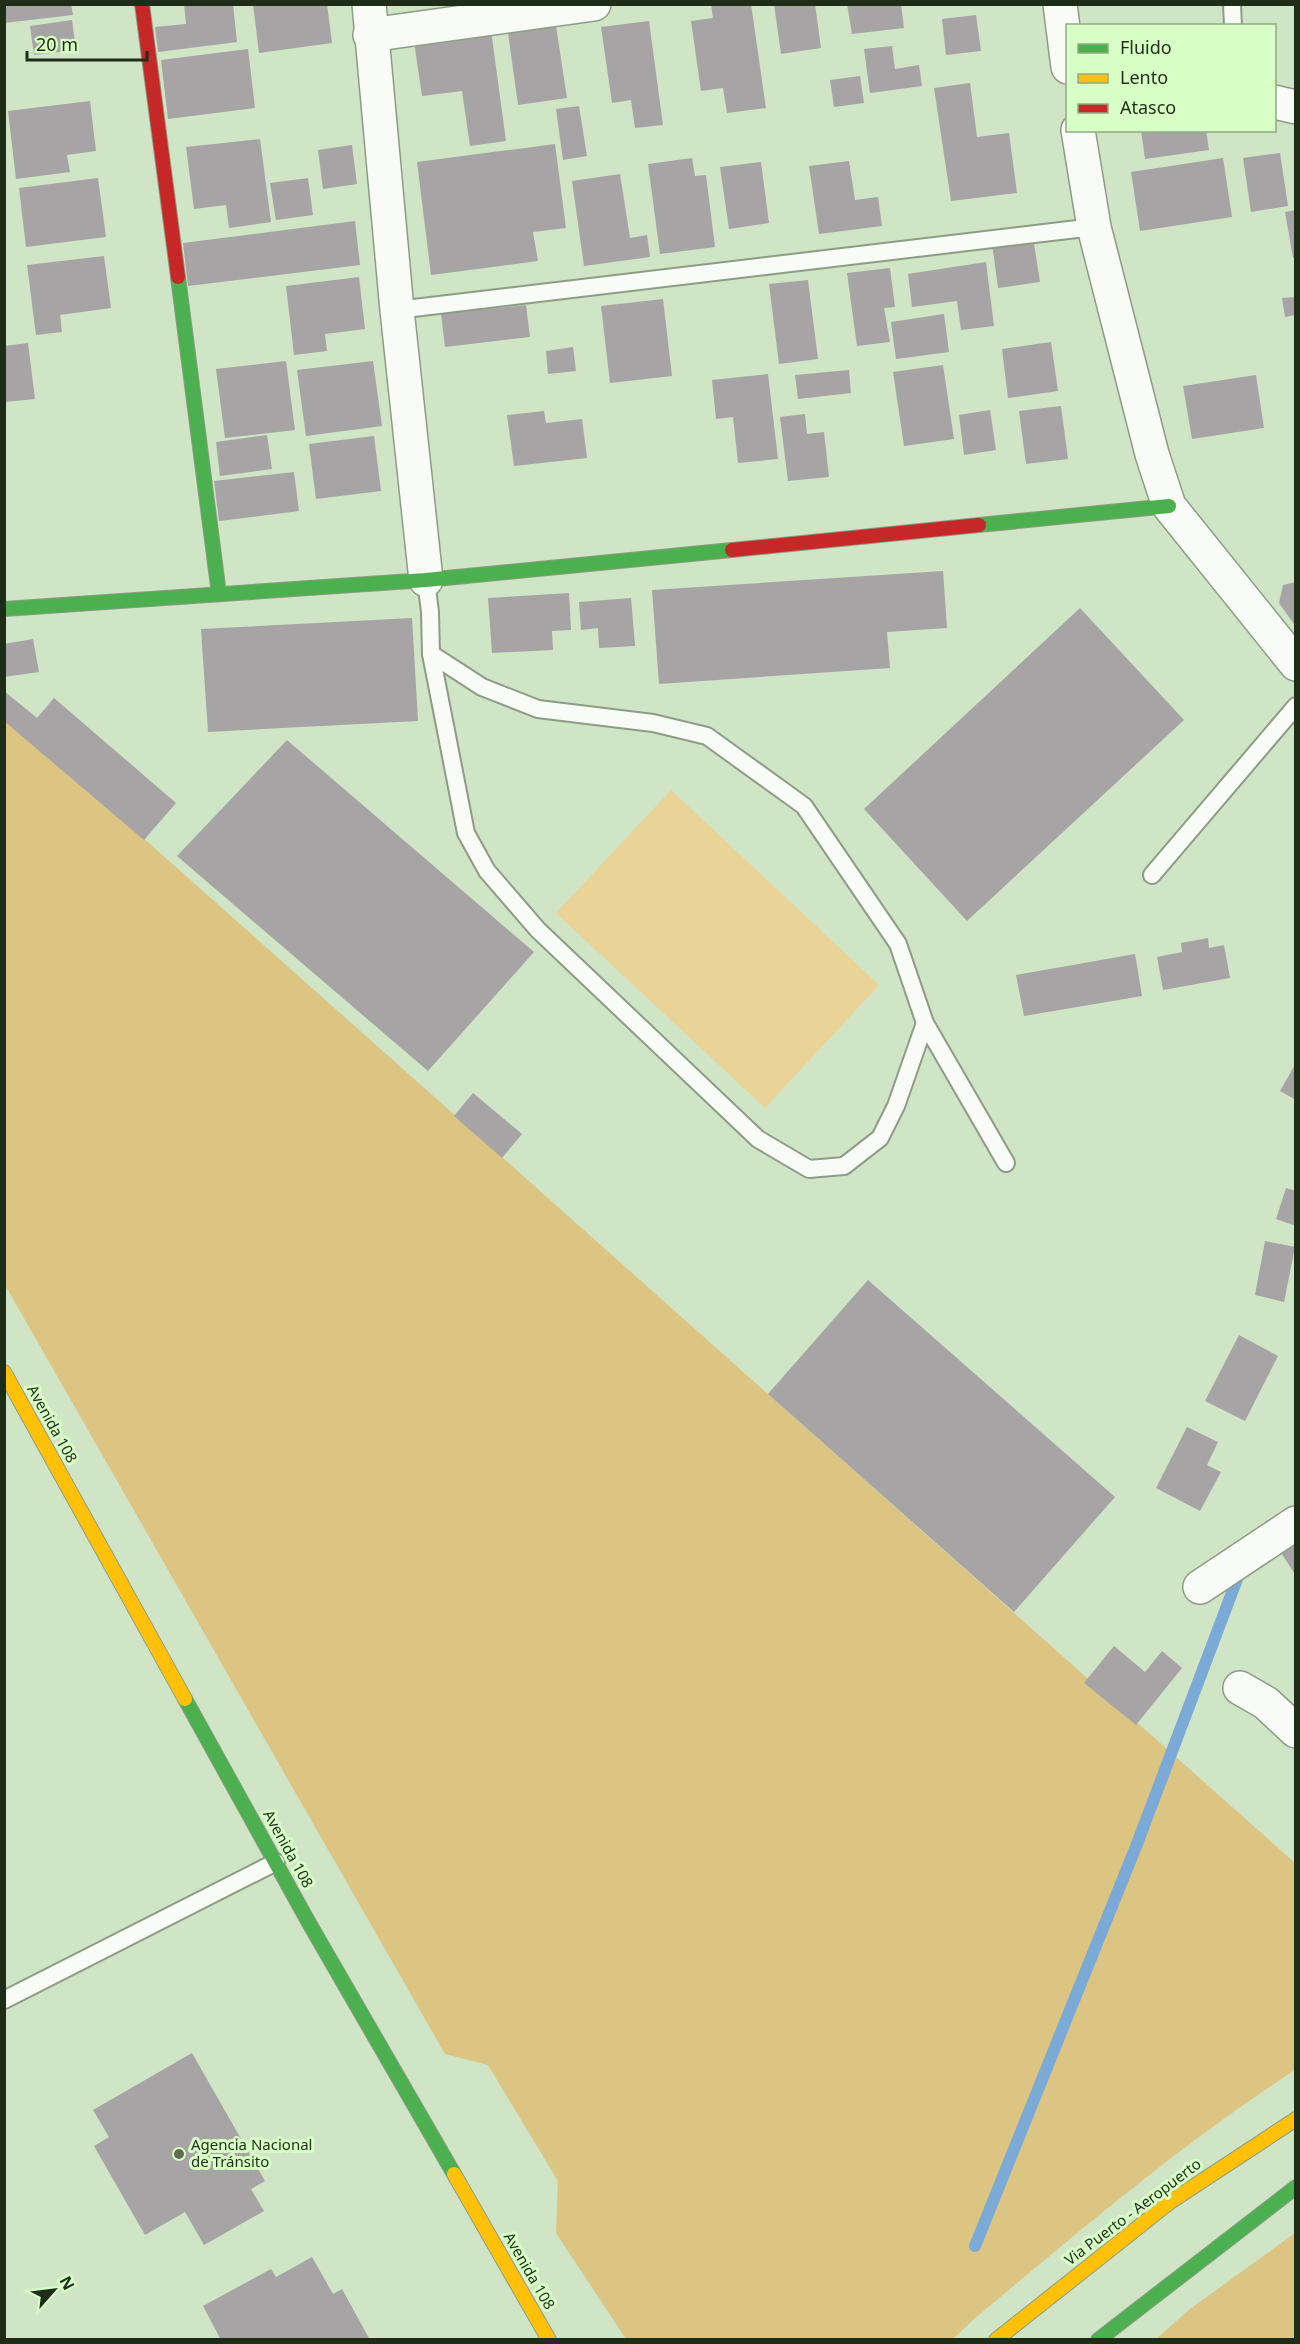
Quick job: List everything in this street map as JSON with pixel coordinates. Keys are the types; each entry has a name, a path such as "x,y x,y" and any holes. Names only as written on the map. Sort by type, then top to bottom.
{"street":[{"path":"142,4 219,594"},
{"path":"426,580 397,310 370,20 594,4"},
{"path":"1060,4 1066,53"},
{"path":"1276,102 1296,107"},
{"path":"1078,132 1094,227 1152,453 1169,506 1296,664"},
{"path":"4,609 426,580 1169,506"},
{"name":"Avenida 108","path":"4,1372 541,2337"},
{"path":"1200,1587 1296,1523"},
{"path":"1240,1688 1266,1703 1296,1731"},
{"name":"Via Puerto - Aeropuerto","path":"996,2340 1170,2202 1296,2119"},
{"path":"1098,2340 1296,2187"}],"lane":[{"path":"1232,4 1233,24"},
{"path":"397,310 1094,227"},
{"path":"426,580 430,612 431,654 466,833 487,871 537,930 758,1139 809,1169 844,1166 880,1138 896,1106 925,1023"},
{"path":"431,654 482,687 538,709 653,723 707,736 804,807 898,944 925,1023 1006,1163"},
{"path":"1152,875 1296,706"},
{"path":"4,2000 276,1863"}],"shaded area":[{"path":"4,714 1295,1863 1295,2070 1171,2158 1052,2254 953,2339 626,2339 556,2233 558,2181 488,2065 445,2054 5,1285"},
{"path":"671,790 879,985 765,1108 556,913"},
{"path":"1295,2233 1295,2339 1156,2339 1190,2309"}],"building":[{"path":"4,4 71,4 73,15 4,23"},
{"path":"184,4 233,4 237,42 158,52 155,27 186,24"},
{"path":"253,4 327,4 332,43 259,53"},
{"path":"711,4 751,4 766,108 727,113 723,88 701,91 691,21 713,18"},
{"path":"774,4 815,4 821,48 781,54"},
{"path":"847,4 901,4 904,28 852,34"},
{"path":"976,15 981,51 946,55 942,19"},
{"path":"72,20 76,50 34,55 30,26"},
{"path":"649,21 663,125 635,128 631,100 612,103 601,27"},
{"path":"490,23 506,141 470,146 462,91 422,96 414,42"},
{"path":"556,26 567,98 518,105 508,33"},
{"path":"892,46 895,69 919,65 922,86 870,93 864,49"},
{"path":"248,49 255,108 168,119 161,60"},
{"path":"860,76 864,103 834,107 830,80"},
{"path":"970,83 977,137 1009,133 1017,193 951,201 934,88"},
{"path":"90,101 96,151 67,155 70,172 16,179 8,111"},
{"path":"579,106 587,156 563,160 556,109"},
{"path":"1141,132 1206,132 1209,150 1145,159"},
{"path":"260,139 271,222 229,228 226,205 194,209 186,147"},
{"path":"555,144 566,228 533,232 538,261 431,275 417,162"},
{"path":"352,145 357,184 323,189 318,150"},
{"path":"1280,153 1288,206 1251,212 1243,158"},
{"path":"692,158 695,176 706,175 715,247 660,254 648,164"},
{"path":"1223,158 1232,217 1140,231 1131,172"},
{"path":"849,161 855,200 878,197 882,226 819,234 809,166"},
{"path":"761,162 769,223 729,229 720,167"},
{"path":"620,174 630,238 647,235 650,257 584,266 572,181"},
{"path":"98,178 106,237 26,247 19,188"},
{"path":"308,178 313,215 276,220 270,183"},
{"path":"1296,210 1296,258 1293,258 1285,212"},
{"path":"355,221 360,265 188,286 183,243"},
{"path":"1033,237 1040,282 998,288 992,243"},
{"path":"104,256 111,308 60,315 62,332 36,335 27,265"},
{"path":"986,262 994,326 961,330 957,301 912,307 908,274"},
{"path":"890,268 895,307 884,308 890,342 857,346 847,273"},
{"path":"359,277 365,329 325,334 327,351 294,355 286,286"},
{"path":"808,280 818,359 779,364 769,284"},
{"path":"1296,297 1296,315 1285,317 1282,298"},
{"path":"663,299 672,376 610,383 601,306"},
{"path":"526,305 530,337 445,347 441,314"},
{"path":"944,314 949,352 896,359 891,322"},
{"path":"1051,342 1058,391 1008,398 1002,349"},
{"path":"28,343 35,399 4,402 4,346"},
{"path":"573,347 576,371 548,374 546,351"},
{"path":"286,361 295,430 225,438 216,369"},
{"path":"373,361 382,426 306,436 297,370"},
{"path":"943,365 954,439 904,446 893,372"},
{"path":"849,370 851,393 798,399 795,375"},
{"path":"768,374 778,459 738,463 733,417 716,419 712,380"},
{"path":"1256,375 1264,428 1192,439 1183,386"},
{"path":"1061,406 1068,459 1026,464 1019,411"},
{"path":"990,410 996,450 964,455 959,415"},
{"path":"544,411 546,423 582,419 587,458 514,466 507,415"},
{"path":"805,414 807,434 824,432 829,477 788,481 780,417"},
{"path":"267,435 272,469 220,476 216,442"},
{"path":"374,436 381,491 316,499 309,444"},
{"path":"294,472 299,511 219,521 214,481"},
{"path":"943,571 947,628 887,632 890,668 659,684 652,590"},
{"path":"1296,582 1296,627 1279,603 1283,585"},
{"path":"569,593 571,630 552,631 553,650 492,653 488,598"},
{"path":"631,598 635,646 599,648 598,628 581,630 579,602"},
{"path":"1080,608 1184,720 967,921 864,809"},
{"path":"412,618 418,721 208,732 201,629"},
{"path":"33,639 39,672 4,677 4,644"},
{"path":"4,691 37,718 54,698 176,803 144,840 4,721"},
{"path":"287,740 534,952 428,1071 177,856"},
{"path":"1208,938 1209,948 1224,945 1230,978 1163,990 1157,957 1182,952 1181,943"},
{"path":"1135,954 1142,996 1024,1016 1016,975"},
{"path":"1296,1063 1296,1100 1280,1091"},
{"path":"473,1093 522,1134 502,1158 454,1116"},
{"path":"1286,1188 1296,1191 1296,1226 1276,1219"},
{"path":"1265,1241 1295,1247 1284,1302 1255,1295"},
{"path":"868,1280 1115,1497 1014,1612 768,1394"},
{"path":"1239,1335 1278,1356 1245,1421 1205,1401"},
{"path":"1187,1427 1218,1442 1207,1465 1221,1472 1200,1511 1156,1488"},
{"path":"1296,1541 1296,1576 1280,1551"},
{"path":"1114,1646 1145,1672 1162,1651 1182,1668 1136,1725 1084,1683"},
{"path":"192,2053 265,2181 251,2189 264,2211 204,2245 185,2212 145,2235 94,2146 109,2137 93,2110"},
{"path":"312,2257 333,2294 342,2289 370,2340 221,2340 203,2306 271,2269 276,2277"}],"waterway":[{"path":"975,2246 1137,1844 1239,1574"}],"traffic: fast":[{"path":"178,277 219,594"},
{"path":"979,525 1169,506"},
{"path":"4,609 426,580 732,550"},
{"path":"185,1699 309,1923 454,2174"},
{"path":"1098,2340 1296,2187"}],"traffic: slow":[{"path":"4,1372 185,1699"},
{"path":"996,2340 1170,2202 1296,2119"},
{"path":"454,2174 549,2340"}],"traffic: jam":[{"path":"142,4 178,277"},
{"path":"732,550 979,525"}],"place":[{"name":"Agencia Nacional de Tránsito","path":"179,2154"}]}
